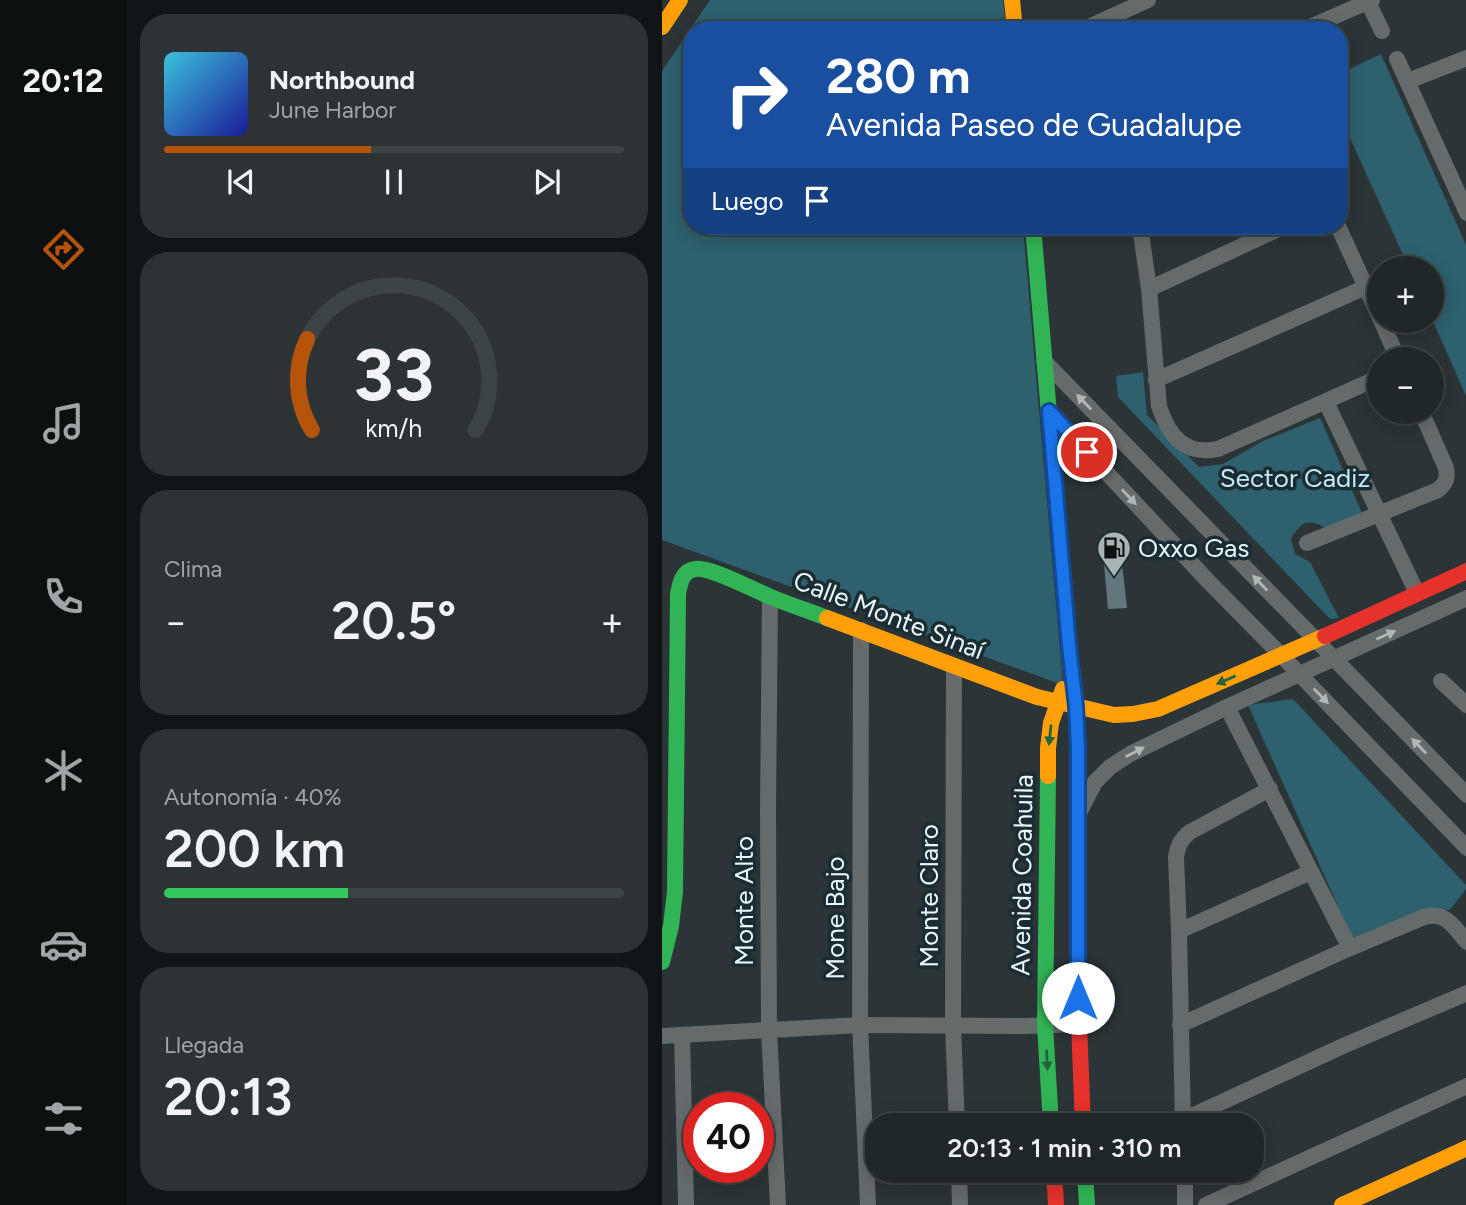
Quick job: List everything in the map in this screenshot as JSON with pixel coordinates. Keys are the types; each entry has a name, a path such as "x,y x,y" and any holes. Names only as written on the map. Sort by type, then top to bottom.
{"street":[{"path":"662,27 680,0"},
{"path":"1012,0 1014,21"},
{"path":"1102,21 1147,0"},
{"path":"1323,21 1369,1 1382,31"},
{"path":"1408,81 1466,58"},
{"path":"1397,59 1466,213"},
{"name":"Avenida Coahuila","path":"1034,235 1076,706 1078,1024 1082,1113"},
{"path":"1141,235 1159,406 1165,425 1175,438 1205,452 1218,449 1367,383"},
{"path":"1148,289 1266,235"},
{"path":"1156,380 1366,287 1342,235"},
{"path":"1044,361 1466,795"},
{"path":"1326,402 1417,593"},
{"path":"1049,411 1209,582 1466,848"},
{"path":"1307,543 1438,490 1444,485 1446,468 1427,424"},
{"name":"Calle Monte Sinaí","path":"662,962 671,926 675,892 678,594 686,572 693,568 705,569 770,597 1037,697 1114,715 1158,709 1282,656 1466,571"},
{"name":"Monte Alto","path":"770,597 769,1030 778,1205"},
{"path":"1077,820 1095,782 1110,767 1130,754 1466,598"},
{"name":"Mone Bajo","path":"861,630 860,1025 868,1205"},
{"name":"Monte Claro","path":"954,667 953,1026 957,1113"},
{"name":"Avenida Coahuila","path":"1050,1113 1045,1025 1048,748 1057,702 1071,670"},
{"path":"1441,681 1465,701"},
{"path":"1227,707 1350,948"},
{"path":"1183,1113 1177,847 1181,839 1190,832 1270,789"},
{"path":"1179,931 1311,872"},
{"path":"1180,1025 1424,917 1440,916 1448,921 1466,942"},
{"path":"1204,1113 1343,1046 1466,993"},
{"path":"662,1036 860,1025 1078,1024"},
{"path":"682,1035 686,1205"},
{"path":"1206,1205 1466,1086"},
{"path":"1342,1205 1466,1148"},
{"path":"959,1183 960,1205"},
{"path":"1055,1183 1056,1205"},
{"path":"1086,1183 1087,1205"},
{"path":"1185,1183 1185,1205"},
{"path":"1366,1205 1375,1190"}],"green space":[{"path":"710,0 1003,0 1005,21 696,21"},
{"path":"683,40 683,235 1024,235 1063,685 662,540 662,71"},
{"path":"1381,54 1466,245 1466,396 1438,333 1444,333 1444,256 1404,256 1348,134 1348,70"},
{"name":"Sector Cadiz","path":"1143,372 1147,415 1199,467 1223,464 1263,441 1320,418 1362,513 1327,529 1315,523 1306,523 1298,528 1291,539 1295,554 1310,562 1339,618 1330,619 1118,397 1116,376"},
{"path":"1293,699 1466,885 1466,889 1450,910 1422,910 1354,942 1248,705"}],"building":[{"name":"Oxxo Gas","path":"1122,563 1127,608 1108,609 1104,564"}],"traffic: fast":[{"path":"1034,235 1071,672"},
{"path":"662,962 671,926 675,892 678,594 682,578 695,569 711,571 827,618"},
{"path":"1048,776 1045,1025 1050,1113"},
{"path":"1086,1183 1087,1205"}],"traffic: slow":[{"path":"662,27 680,0"},
{"path":"1012,0 1014,21"},
{"path":"827,618 1037,697 1114,715 1158,709 1325,636"},
{"path":"1048,776 1051,723 1063,689"},
{"path":"1342,1205 1467,1148"}],"traffic: jam":[{"path":"1325,636 1467,571"},
{"path":"1071,672 1078,748 1079,1024 1083,1113"},
{"path":"1055,1183 1056,1205"}],"place":[{"name":"Oxxo Gas","path":"1114,578"}],"route":[{"path":"1078,998 1076,706 1049,411 1087,452"}]}
